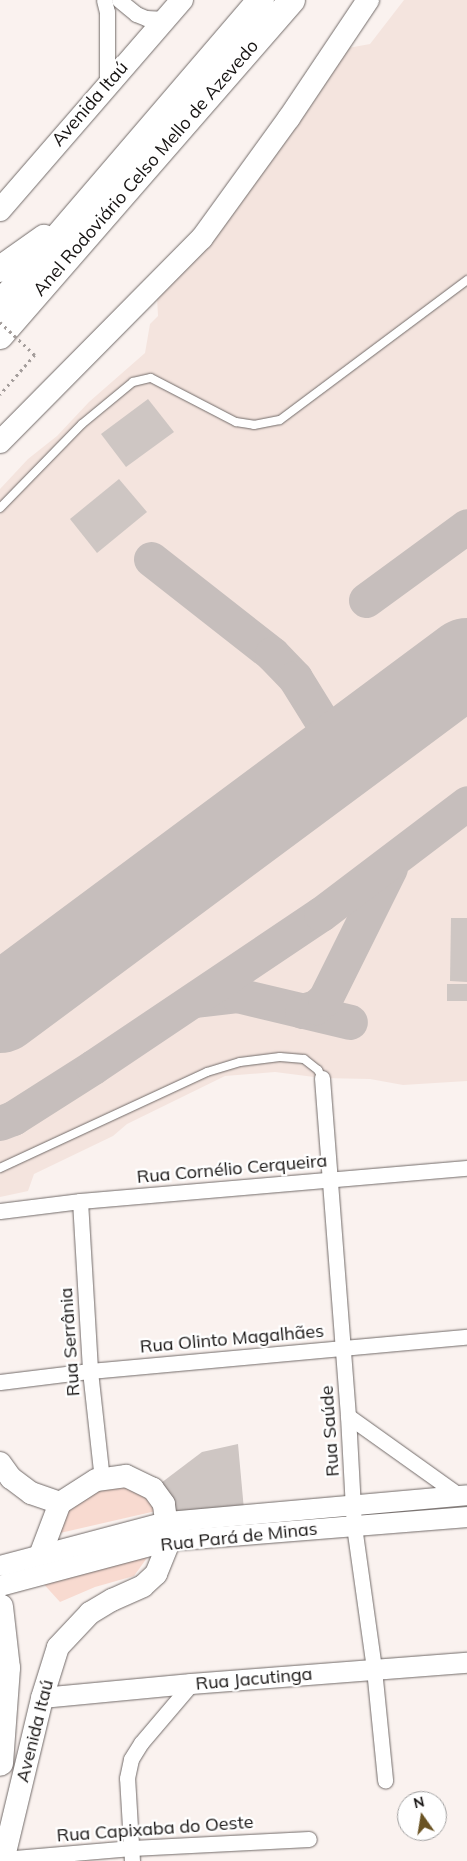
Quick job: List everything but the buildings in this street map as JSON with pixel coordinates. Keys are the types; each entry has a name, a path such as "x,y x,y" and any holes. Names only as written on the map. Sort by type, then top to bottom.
{"highway":[{"name":"Anel Rodoviário Celso Mello de Azevedo","path":"0,304 261,0"},
{"name":"Anel Rodoviário Celso Mello de Azevedo","path":"0,336 292,0"},
{"path":"0,269 76,216"},
{"path":"0,1607 7,1668 0,1763"}],"main road":[{"name":"Avenida Itaú","path":"0,210 182,0"},
{"path":"0,442 202,238 289,118 368,0"},
{"path":"6,1470 32,1493 60,1503"},
{"path":"41,1553 60,1503 96,1480 126,1476 153,1489 164,1504 168,1531"},
{"name":"Rua Pará de Minas","path":"0,1566 41,1553 168,1531 354,1506 464,1496"},
{"name":"Rua Pará de Minas","path":"7,1583 168,1531 354,1526 467,1517"},
{"name":"Avenida Itaú","path":"3,1860 42,1698 58,1647 90,1613 112,1600 143,1586 156,1574 168,1531"},
{"name":"Rua Jacutinga","path":"42,1698 467,1662"}],"street":[{"path":"104,0 107,12 107,85"},
{"path":"119,0 136,14 146,18 165,19"},
{"name":"Rua Saúde","path":"322,1078 348,1416 354,1526 374,1669 385,1780"},
{"name":"Rua Cornélio Cerqueira","path":"0,1211 80,1201 467,1168"},
{"name":"Rua Serrânia","path":"80,1201 90,1371 102,1479"},
{"name":"Rua Olinto Magalhães","path":"0,1382 90,1371 467,1337"},
{"path":"348,1416 464,1496"},
{"path":"132,1855 127,1778 131,1759 141,1743 191,1684"},
{"name":"Rua Capixaba do Oeste","path":"3,1860 132,1855 309,1839"}],"lane":[{"path":"0,508 82,424 133,382 151,378 236,422 254,425 280,420 467,280"},
{"path":"0,1168 207,1072 240,1062 273,1058 304,1059 318,1070 322,1078"}],"path":[{"path":"0,322 35,356 0,395"}],"shaded area":[{"path":"404,0 467,0 467,1081 403,1085 370,1079 322,1078 275,1072 225,1076 127,1124 113,1136 34,1174 28,1191 0,1197 0,489 28,459 57,436 89,402 145,353 150,324 158,316 157,298 225,221 309,109 348,48 370,44"},
{"path":"103,1482 140,1491 156,1511 60,1533 68,1506"},
{"path":"149,1555 134,1576 95,1587 60,1602 40,1580"}],"taxiway":[{"path":"366,600 467,526"},
{"path":"151,559 272,654 295,678 334,741 351,748"},
{"path":"0,1123 13,1118 93,1067 321,914 467,803"},
{"path":"302,1011 316,1007 325,999 390,868"},
{"path":"194,1000 237,995 350,1022"}],"runway":[{"path":"0,1009 467,662"}]}
